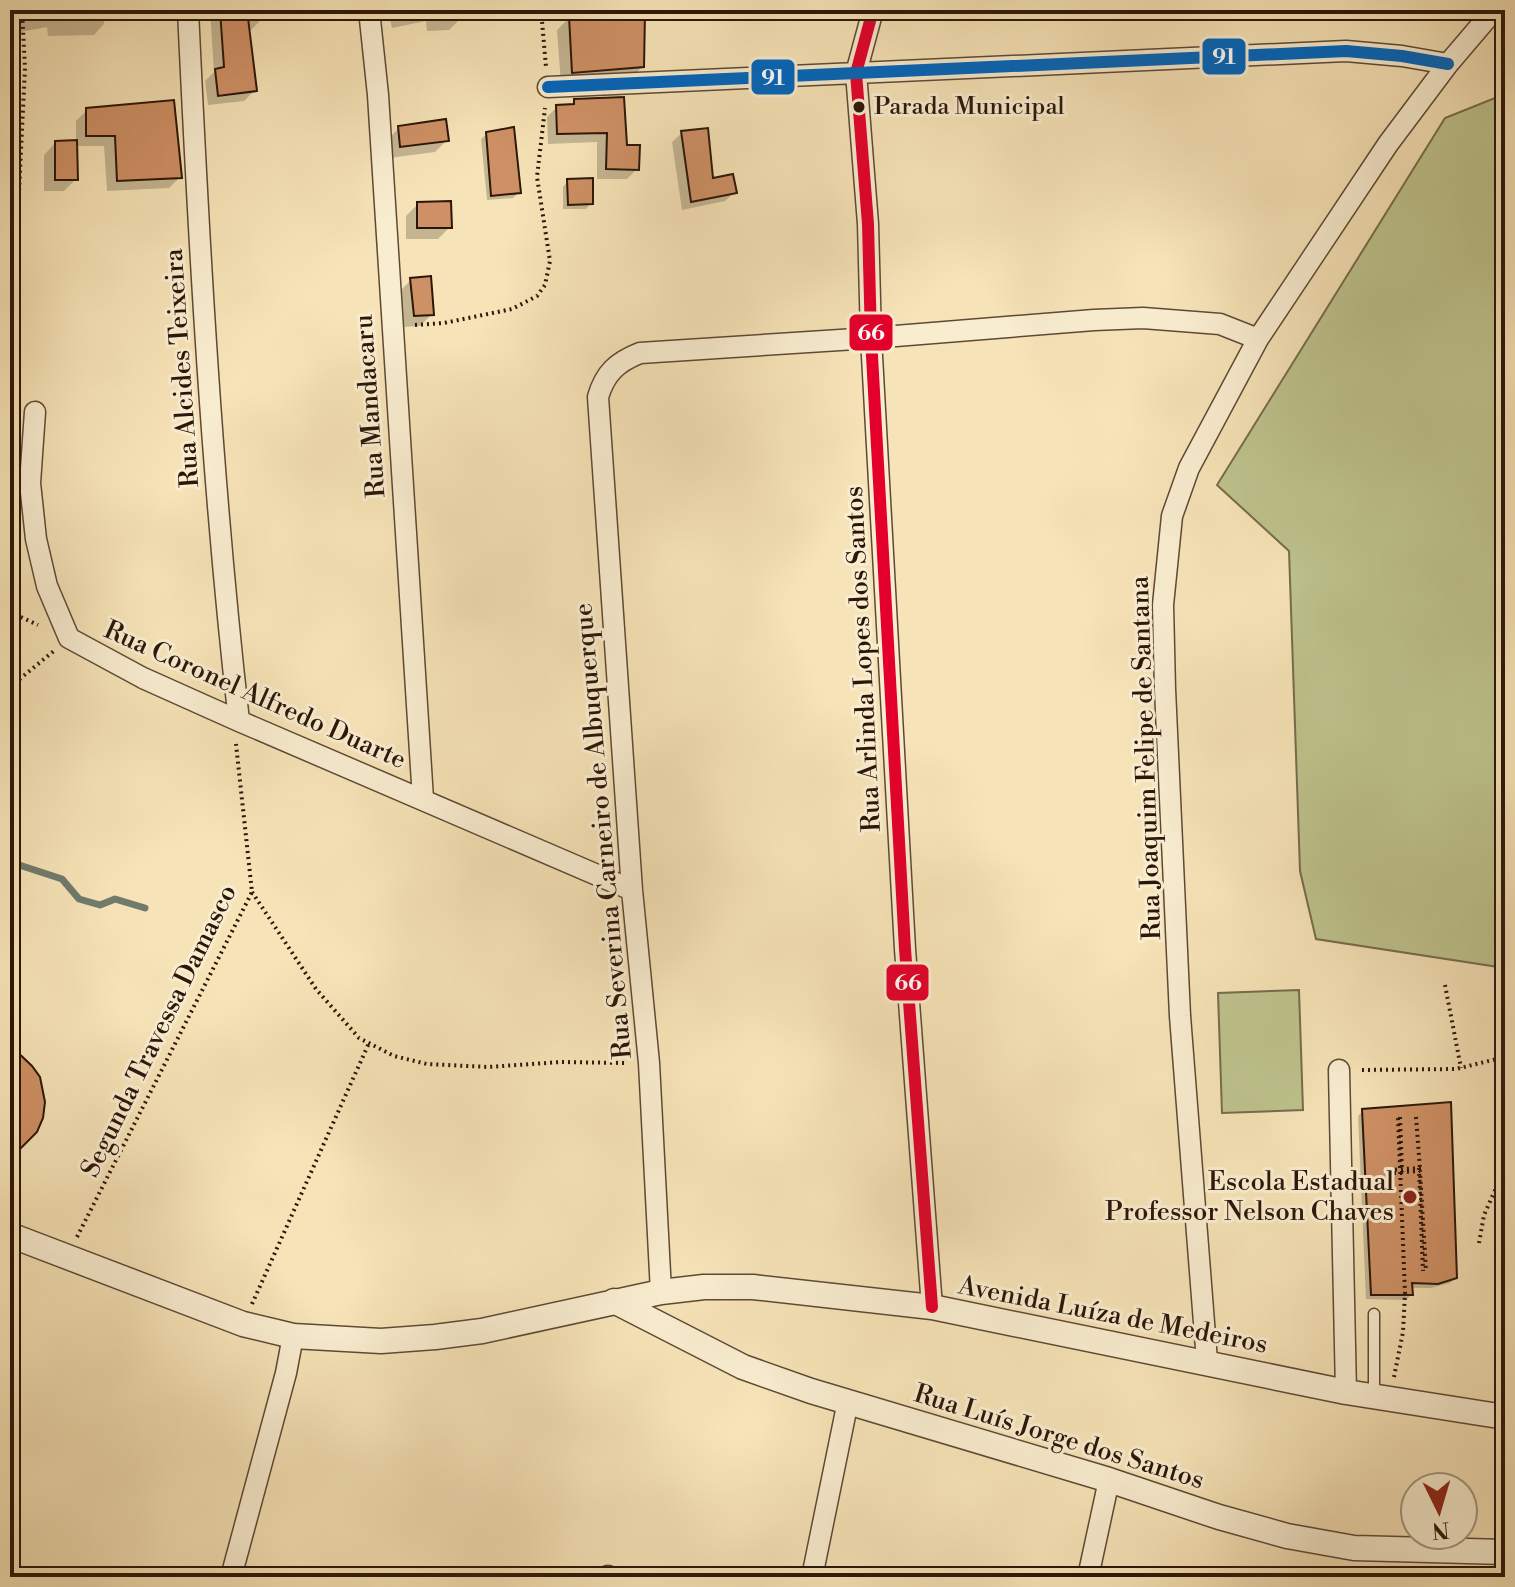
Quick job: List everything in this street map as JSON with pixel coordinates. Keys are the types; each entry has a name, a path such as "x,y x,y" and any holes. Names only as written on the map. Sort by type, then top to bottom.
{"street":[{"name":"Rua Alcides Teixeira","path":"188,10 208,375 236,720"},
{"name":"Rua Mandacaru","path":"369,10 378,95 423,799"},
{"name":"Rua Arlinda Lopes dos Santos","path":"873,10 856,73 868,224 871,338 904,933 932,1307"},
{"name":"Rua Joaquim Felipe de Santana","path":"1207,1361 1180,1016 1163,605 1172,516 1189,468 1258,339 1344,207 1448,64 1494,10"},
{"path":"548,87 1346,51 1448,64"},
{"path":"871,338 1143,318 1220,324 1258,339"},
{"name":"Rua Severina Carneiro de Albuquerque","path":"661,1292 649,1063 632,890 598,397 602,382 611,369 640,353 871,338"},
{"name":"Rua Coronel Alfredo Duarte","path":"35,412 30,483 36,539 47,586 69,638 143,678 236,720 632,890"},
{"path":"1339,1070 1346,1392"},
{"name":"Avenida Luíza de Medeiros","path":"10,1235 243,1324 293,1336 381,1341 435,1337 482,1331 661,1292 704,1287 753,1287 932,1307 1207,1361 1346,1392 1505,1417"},
{"name":"Rua Luís Jorge dos Santos","path":"614,1301 743,1367 1219,1517 1287,1536 1354,1548 1505,1552"},
{"path":"231,1577 286,1373 293,1336"},
{"path":"812,1577 848,1401"},
{"path":"1088,1577 1109,1480"}],"lane":[{"path":"1374,1314 1383,1398"}],"path":[{"path":"10,262 19,192 25,68 22,10"},
{"path":"391,326 444,323 512,309 537,296 545,285 550,261 537,177 548,87 541,10"},
{"path":"10,687 69,638"},
{"name":"Segunda Travessa Damasco","path":"66,1258 252,892 236,720"},
{"path":"252,892 316,989 359,1038 394,1056 427,1064 488,1067 561,1062 649,1063"},
{"path":"1445,985 1461,1068"},
{"path":"243,1324 369,1043"},
{"path":"1339,1070 1461,1068 1505,1057"},
{"path":"1416,1117 1424,1271"},
{"path":"1383,1398 1403,1332 1405,1293 1399,1118"},
{"path":"1479,1243 1484,1215 1505,1168"},
{"path":"1401,1171 1420,1169"},
{"path":"1401,1171 1407,1273"}],"green space":[{"path":"1505,94 1505,968 1316,939 1300,871 1289,551 1217,485 1445,118"},
{"path":"1299,990 1303,1110 1222,1113 1218,993"}],"building":[{"path":"220,10 247,10 257,91 218,96 215,69 224,67"},
{"path":"645,12 644,67 572,73 569,16"},
{"path":"624,97 627,145 640,145 639,170 606,169 607,133 557,134 556,105 574,104 574,99"},
{"path":"174,100 182,178 117,181 115,136 86,136 86,108"},
{"path":"446,119 449,141 400,147 398,126"},
{"path":"514,127 521,193 491,196 486,132"},
{"path":"708,128 713,178 733,174 737,193 691,202 681,131"},
{"path":"77,140 78,180 55,180 55,141"},
{"path":"593,178 593,204 568,205 567,179"},
{"path":"451,201 452,228 417,228 417,202"},
{"path":"431,276 434,315 414,316 410,278"},
{"path":"10,1045 40,1077 45,1102 37,1132 10,1159"},
{"path":"1451,1102 1457,1278 1438,1284 1412,1283 1413,1295 1371,1295 1362,1109"}],"waterway":[{"path":"10,862 62,879 79,899 100,905 115,899 145,908"}],"transit line":[{"name":"66","path":"873,10 856,73 868,224 871,338 905,949 932,1307"},
{"name":"91","path":"548,87 1346,51 1448,64"}],"place":[{"name":"Parada Municipal","path":"859,107"},
{"name":"Escola Estadual Professor Nelson Chaves","path":"1410,1197"}]}
